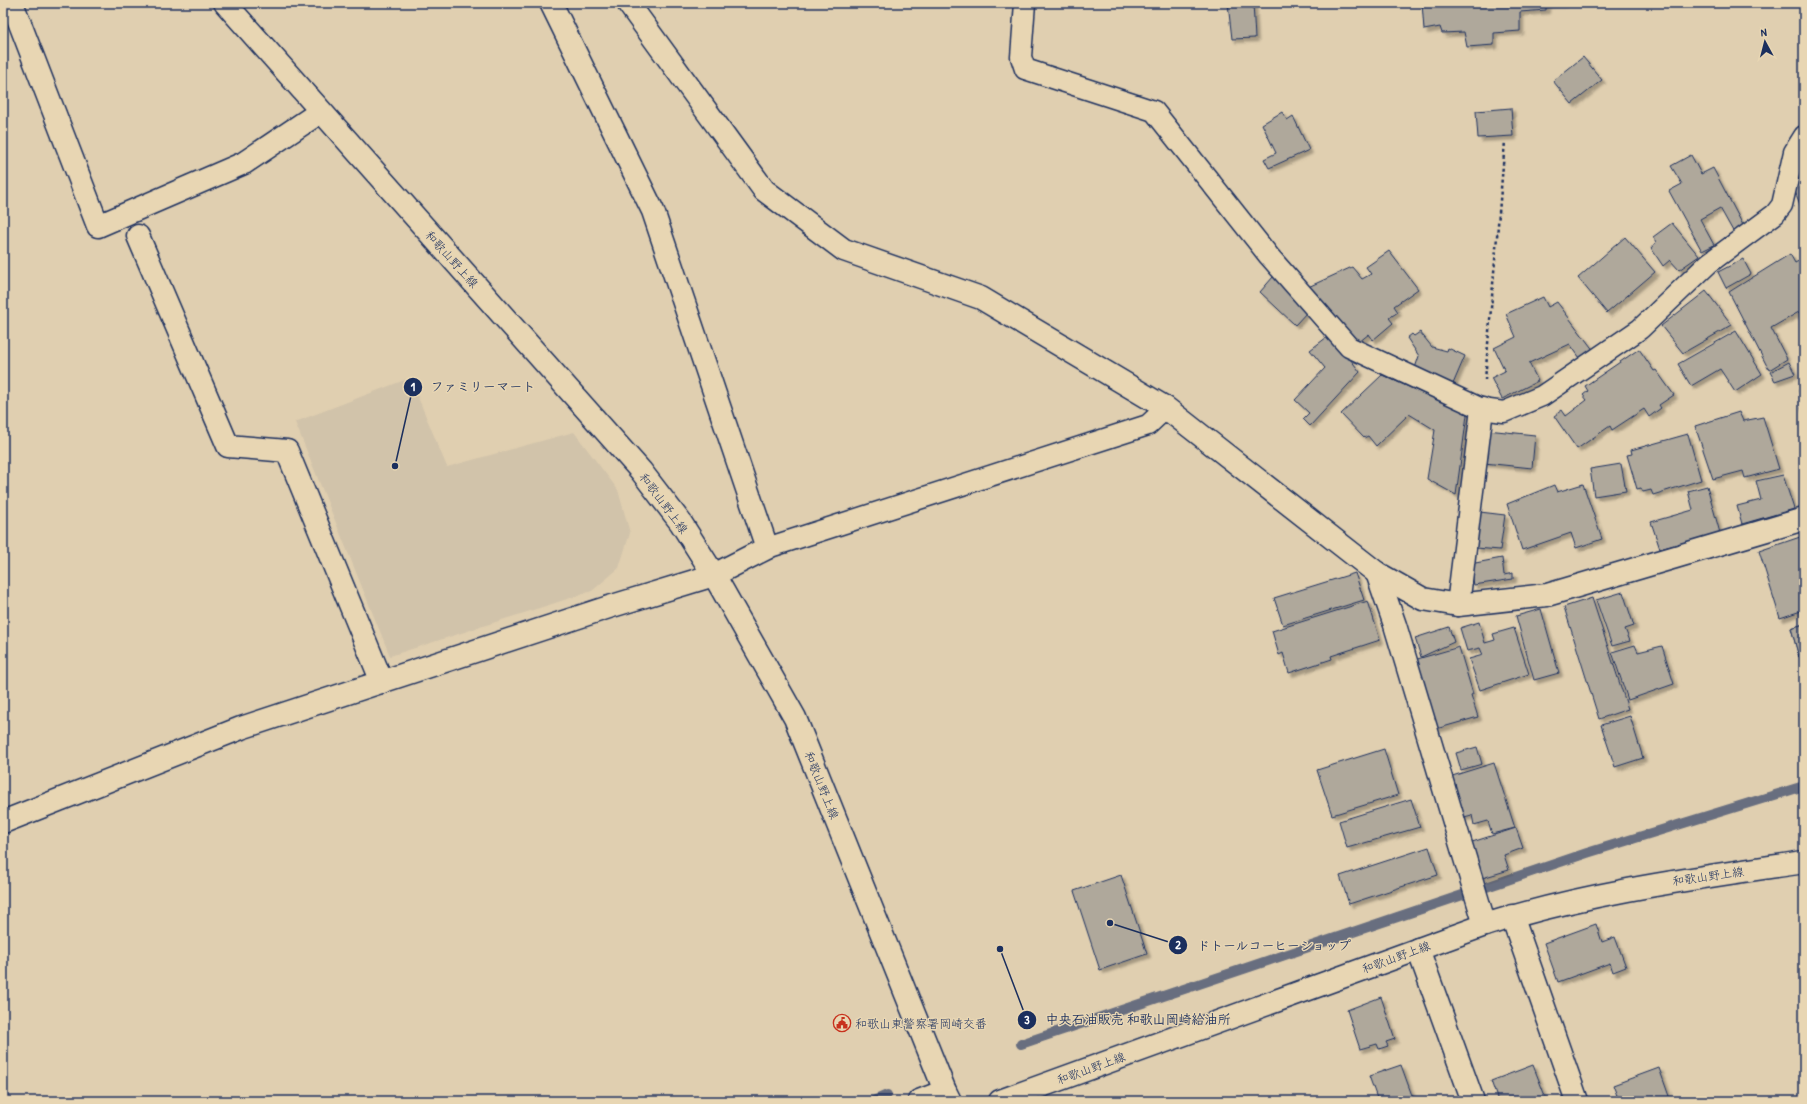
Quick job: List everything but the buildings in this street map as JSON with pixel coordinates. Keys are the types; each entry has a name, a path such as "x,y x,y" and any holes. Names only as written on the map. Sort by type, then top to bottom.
{"street":[{"path":"12,3 98,226 244,163 320,112"},
{"name":"和歌山野上線","path":"225,3 320,112 641,471 681,523 714,574 795,718 947,1096"},
{"path":"3,822 241,728 714,574 767,548 653,211 552,3"},
{"path":"628,3 764,190 831,241 844,250 981,298 1166,408 1377,573 1423,599 1458,605 1547,595 1804,519"},
{"path":"138,236 228,446 287,451 382,682"},
{"path":"1458,605 1482,409"},
{"path":"1377,573 1395,625 1486,925"},
{"name":"和歌山野上線","path":"1000,1101 1512,916 1595,896 1668,882 1804,862"},
{"path":"1512,916 1577,1101"},
{"path":"1418,949 1472,1101"},
{"path":"920,1101 947,1096"}],"lane":[{"path":"1025,3 1021,57 1025,69 1154,110 1269,256 1349,347 1482,409 1504,412 1542,396 1640,329 1709,263 1775,214 1782,205 1794,152 1804,136"},
{"path":"767,548 1148,425 1166,408"}],"path":[{"path":"1482,409 1506,141"}],"shaded area":[{"path":"410,378 447,467 574,432 618,490 630,533 619,568 592,591 390,656 295,422"}],"waterway":[{"path":"1021,1044 1587,853 1804,786"},
{"path":"873,1101 887,1095"}],"place":[{"name":"ファミリーマート","path":"395,466"},
{"name":"ドトールコーヒーショップ","path":"1110,923"},
{"name":"中央石油販売 和歌山岡崎給油所","path":"1000,949"},
{"name":"和歌山東警察署岡崎交番","path":"842,1023"}]}
